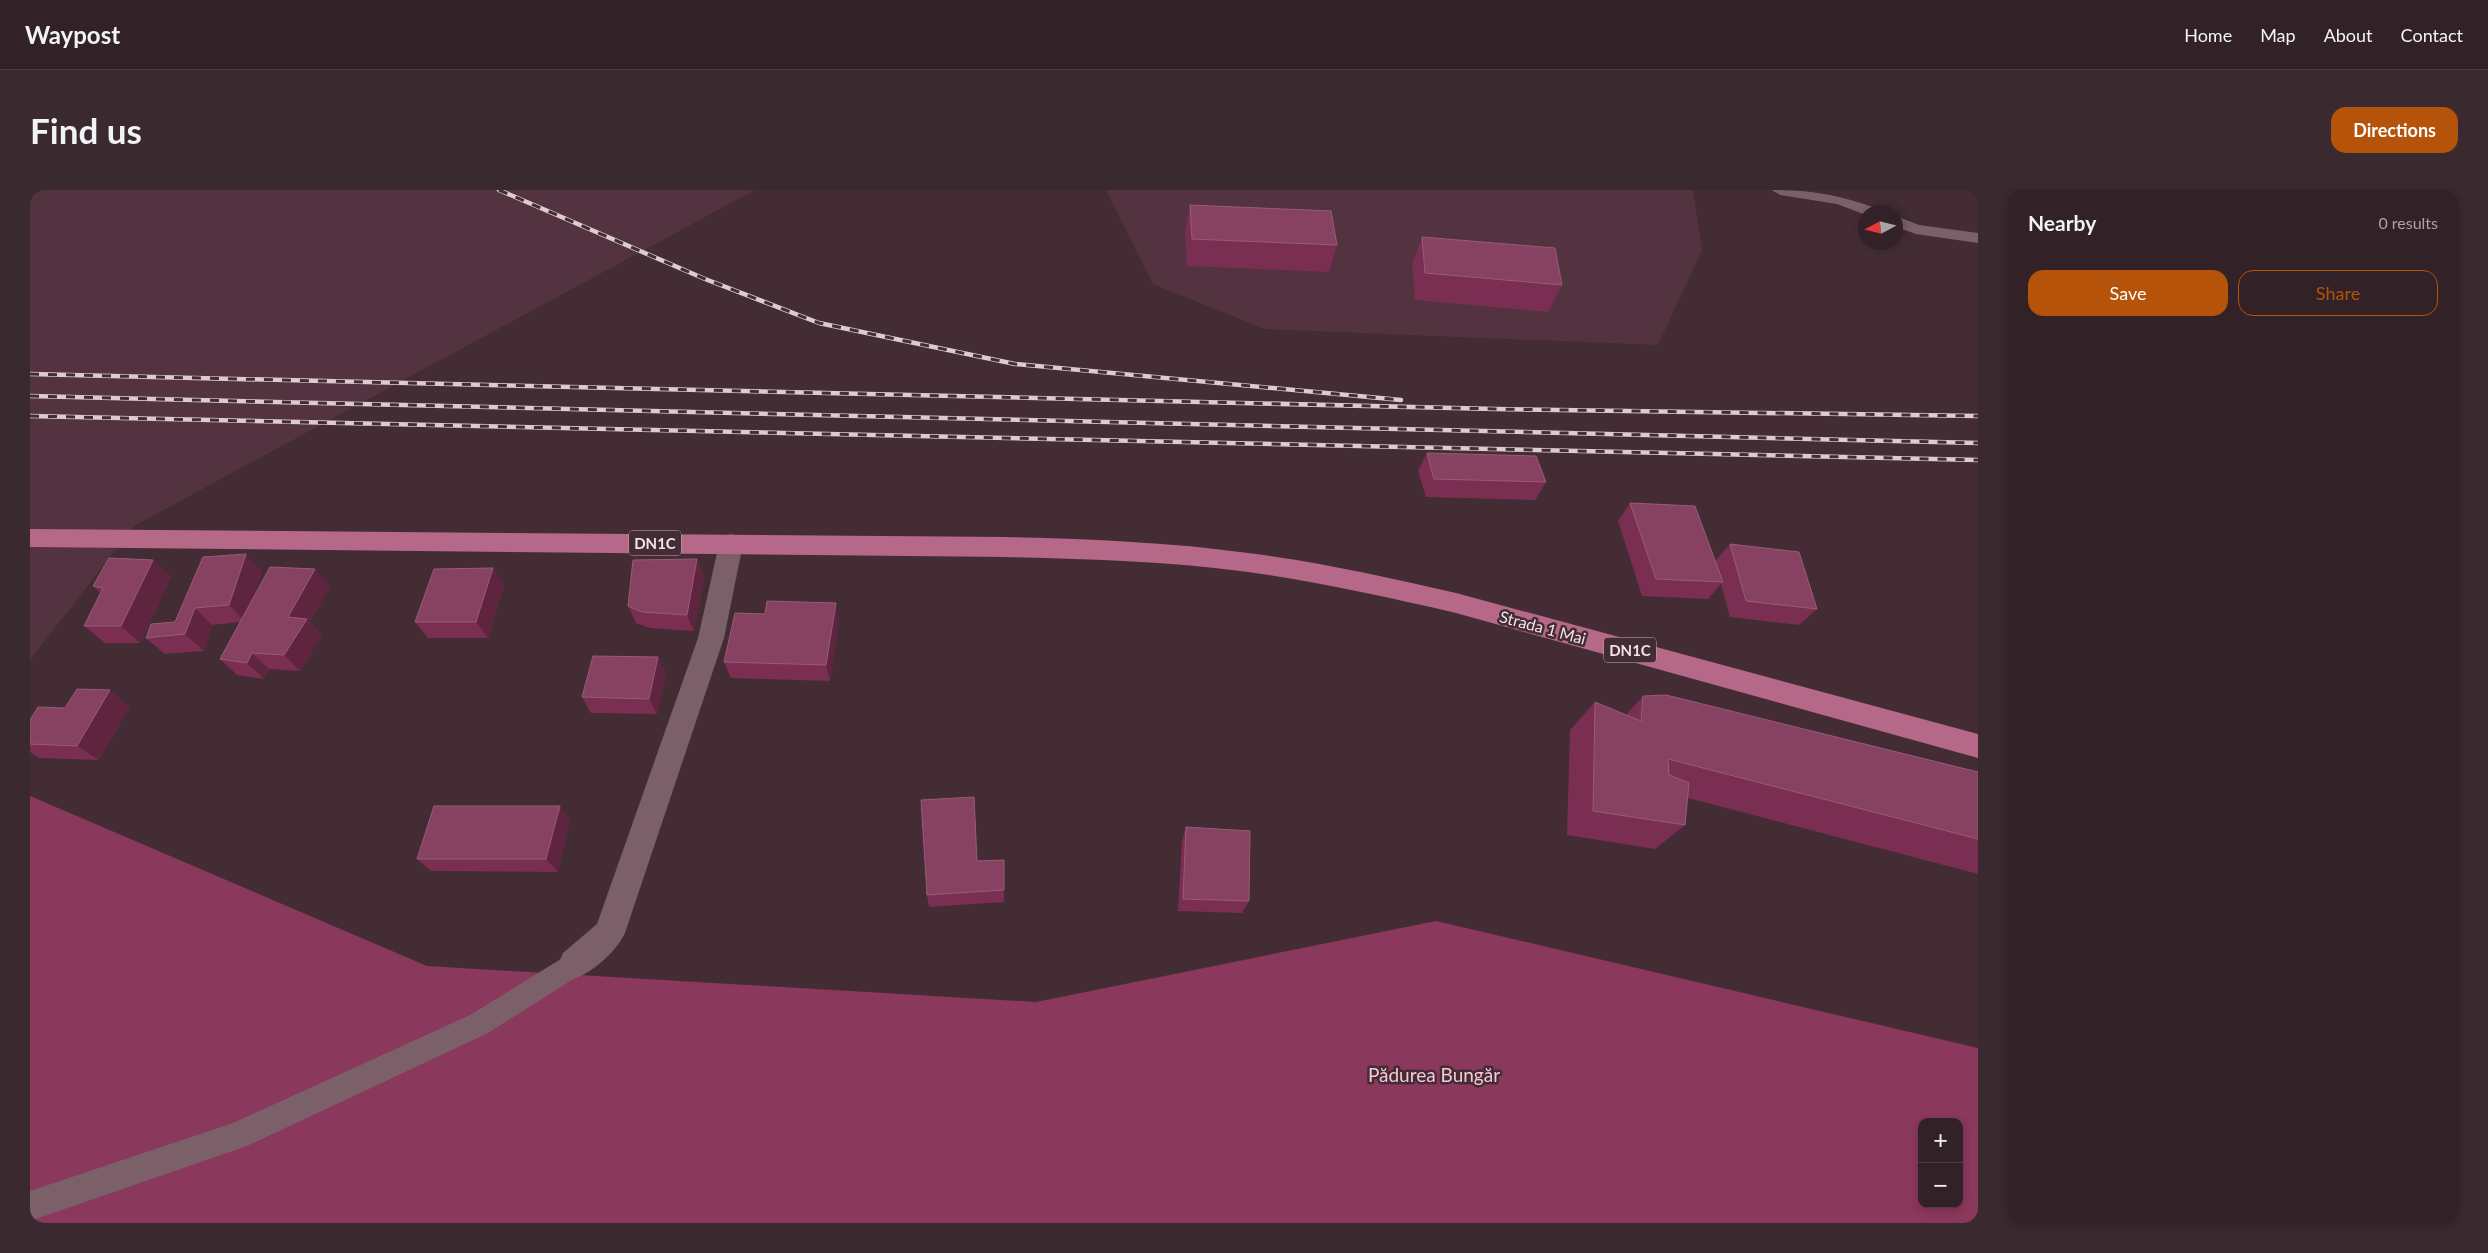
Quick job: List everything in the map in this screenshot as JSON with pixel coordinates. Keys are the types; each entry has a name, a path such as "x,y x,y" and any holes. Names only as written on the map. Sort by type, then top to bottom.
{"highway":[{"name":"DN1C","path":"30,538 730,544"},
{"name":"Strada 1 Mai","path":"730,544 1115,549 1186,555 1279,567 1365,583 1465,605 1978,746"}],"street":[{"path":"574,964 609,932 711,638 730,544"}],"lane":[{"path":"1780,190 1839,195 1858,205"},
{"path":"1903,224 1916,229 1978,238"},
{"path":"30,1206 237,1136 479,1024 574,964"}],"shaded area":[{"path":"30,190 755,190 134,526 30,660"},
{"path":"1106,190 1693,190 1702,250 1658,345 1265,329 1153,284"}],"green space":[{"name":"Pădurea Bungăr","path":"30,796 427,966 1036,1002 1436,921 1978,1048 1978,1223 30,1223"}],"building":[{"path":"1190,205 1331,211 1337,245 1192,239"},
{"path":"1422,237 1555,248 1562,285 1425,273"},
{"path":"1427,453 1536,456 1546,482 1434,479"},
{"path":"1630,503 1695,506 1723,582 1656,579"},
{"path":"1730,544 1799,552 1817,609 1746,601"},
{"path":"246,554 229,605 195,608 185,634 146,638 151,624 175,622 203,557"},
{"path":"109,558 153,560 121,626 84,626 103,588 93,586"},
{"path":"697,559 687,615 642,612 628,606 633,560"},
{"path":"270,567 315,569 288,617 307,619 284,655 252,653 247,663 220,659"},
{"path":"493,568 476,622 415,622 434,569"},
{"path":"767,601 836,603 826,665 724,662 735,613 765,614"},
{"path":"593,656 658,657 649,699 582,697"},
{"path":"77,689 110,690 77,746 30,744 30,720 38,707 65,708"},
{"path":"1666,695 1978,772 1978,839 1668,759 1669,775 1689,783 1685,825 1593,811 1595,702 1641,721 1643,696"},
{"path":"974,797 977,861 1004,860 1004,890 927,895 921,800"},
{"path":"434,806 560,806 546,859 417,859"},
{"path":"1186,827 1250,831 1249,901 1183,899"}],"railway":[{"path":"499,190 705,279 819,323 1015,364 1401,400"},
{"path":"30,374 1495,409 1978,416"},
{"path":"30,396 1978,443"},
{"path":"30,416 1978,460"}]}
